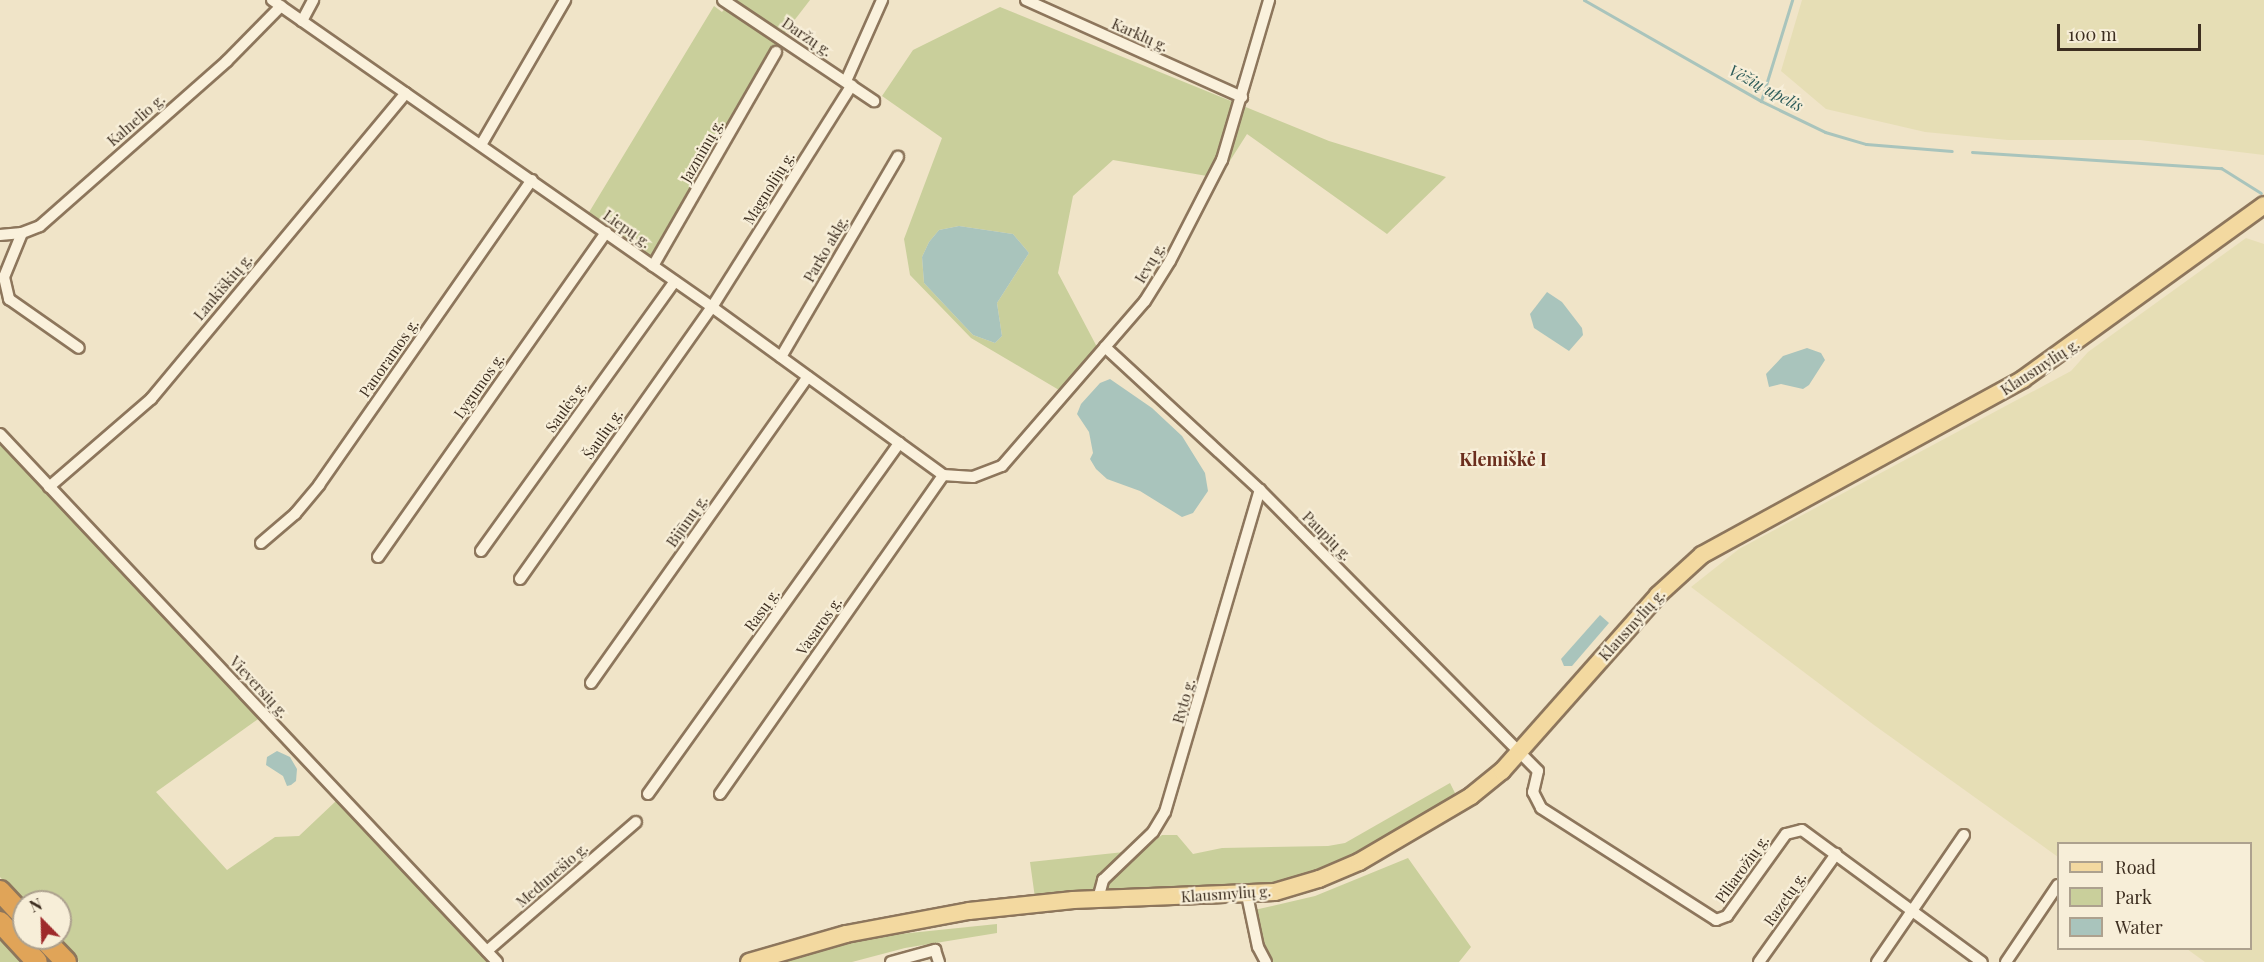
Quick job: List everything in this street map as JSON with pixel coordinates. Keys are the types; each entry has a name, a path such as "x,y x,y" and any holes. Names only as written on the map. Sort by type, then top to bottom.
{"highway":[{"path":"0,891 12,904"},
{"path":"0,922 37,962"},
{"path":"54,950 66,962"}],"main road":[{"name":"Klausmylių g.","path":"749,962 846,934 969,911 1098,900 1247,895 1300,886 1359,862 1471,796 1519,753 1644,611 1702,555 2023,380 2264,205"}],"street":[{"path":"302,21 313,0"},
{"path":"481,145 565,0"},
{"name":"Daržų g.","path":"723,0 874,101"},
{"name":"Magnolijų g.","path":"712,307 849,83 882,0"},
{"name":"Karklų g.","path":"1026,0 1242,97"},
{"name":"Ievų g.","path":"943,475 982,476 1002,466 1145,301 1170,261 1222,160 1269,0"},
{"name":"Liepų g.","path":"277,3 712,307 943,475"},
{"name":"Kalnelio g.","path":"0,235 22,233 40,226 227,61 277,3"},
{"name":"Jazminų g.","path":"653,266 776,52"},
{"name":"Lankiškių g.","path":"49,487 151,399 406,93"},
{"name":"Parko aklg.","path":"781,357 898,157"},
{"name":"Panoramos g.","path":"261,543 295,514 319,484 531,180"},
{"name":"Lygumos g.","path":"378,557 606,232"},
{"path":"22,233 4,277 9,299 79,348"},
{"name":"Saulės g.","path":"481,550 675,281"},
{"name":"Šaulių g.","path":"520,579 712,307"},
{"name":"Paupių g.","path":"1105,347 1260,490 1519,753"},
{"name":"Bijūnų g.","path":"591,683 808,376"},
{"name":"Vieversių g.","path":"0,434 497,962"},
{"name":"Rasų g.","path":"648,794 899,443"},
{"name":"Vasaros g.","path":"720,794 943,475"},
{"name":"Ryto g.","path":"1098,900 1103,880 1153,832 1165,812 1260,490"},
{"name":"Piliarožių g.","path":"1519,753 1538,771 1533,792 1541,808 1709,919 1726,916 1791,831 1802,830 1982,962"},
{"name":"Medunešio g.","path":"487,951 636,822"},
{"path":"1877,962 1964,835"},
{"name":"Razetų g.","path":"1760,962 1836,854"},
{"path":"2006,962 2057,886"},
{"path":"1247,895 1258,947 1266,962"},
{"path":"891,962 935,950 939,962"}],"shaded area":[{"path":"1802,0 2264,0 2264,155 2140,140 2008,140 1925,132 1826,109 1781,71"},
{"path":"2246,238 2264,244 2264,962 2205,962 2188,950 2252,950 2252,842 2057,842 2057,856 1874,725 1691,587 1739,549 2071,371 2088,352"}],"green space":[{"path":"732,0 810,0 783,35"},
{"path":"714,6 722,12 726,7 779,41 651,257 588,214"},
{"path":"1000,7 1329,141 1446,177 1387,234 1247,134 1219,178 1113,160 1073,196 1058,273 1097,347 1059,390 971,338 910,275 904,239 942,138 882,96 913,50","holes":["959,226 1013,234 1029,253 997,303 1002,336 995,343 973,335 924,283 922,257 929,242 939,230"]},
{"path":"0,443 261,717 156,792 227,870 275,837 299,836 336,801 493,962 79,962 68,950 72,950 72,890 12,890 0,877"},
{"path":"1450,783 1455,793 1450,800 1354,856 1306,875 1260,886 1035,898 1030,862 1143,850 1162,835 1177,835 1193,854 1222,848 1328,846 1345,843"},
{"path":"1408,858 1471,947 1459,962 1266,962 1250,911 1315,896"},
{"path":"997,924 997,933 905,948 852,962 780,962 871,937"},
{"path":"0,938 22,962 0,962"}],"water":[{"path":"959,226 1013,234 1029,253 997,303 1002,336 995,343 973,335 924,283 922,257 929,242 939,230"},
{"path":"1547,292 1562,302 1582,328 1583,335 1569,351 1534,328 1530,314"},
{"path":"1807,348 1821,353 1825,360 1809,385 1803,389 1781,384 1769,387 1766,374 1783,356"},
{"path":"1110,379 1152,408 1182,436 1205,473 1208,491 1193,513 1182,517 1140,491 1107,479 1096,469 1090,459 1093,453 1089,432 1077,414 1081,404 1100,383"},
{"path":"1600,615 1609,623 1572,666 1564,666 1561,659"},
{"path":"277,751 290,757 297,769 296,781 291,785 287,786 283,776 266,765 267,757"}],"waterway":[{"name":"Vėžių upelis","path":"1584,0 1761,101 1825,132 1866,144 1952,151"},
{"path":"1761,101 1792,0"},
{"name":"Vėžių upelis","path":"1972,152 2221,168 2261,193"}],"district":[{"name":"Klemiškė I","path":"1503,459"}]}
